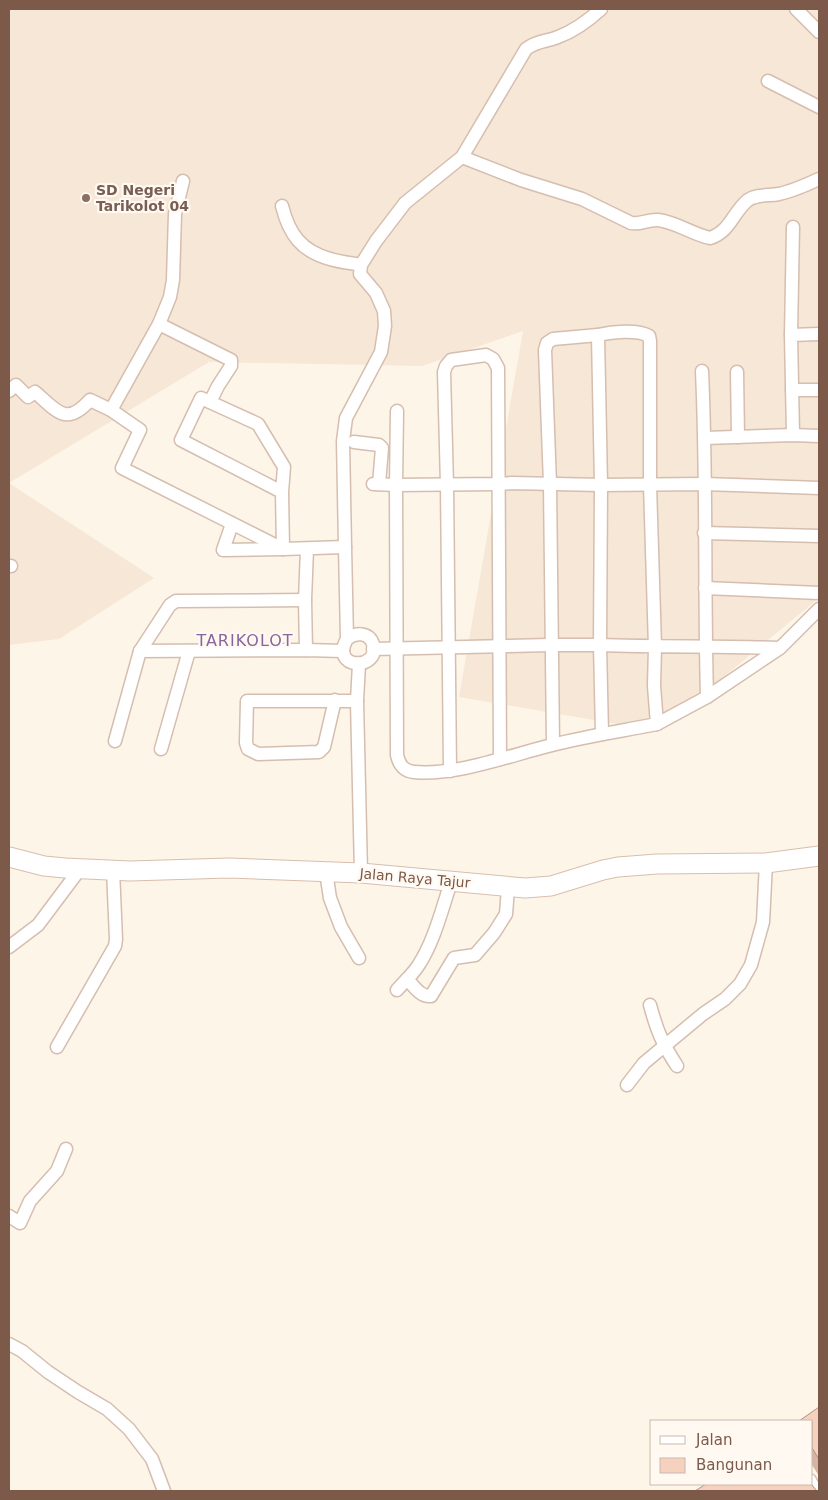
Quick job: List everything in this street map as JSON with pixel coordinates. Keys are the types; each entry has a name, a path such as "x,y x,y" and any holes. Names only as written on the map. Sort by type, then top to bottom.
{"main road":[{"name":"Jalan Raya Tajur","path":"9,857 44,866 80,869 229,868 361,873 508,888 525,888 551,886 618,867 656,864 766,863 819,856"}],"street":[{"path":"347,639 355,634 364,635 371,641 373,650 369,660 359,664 348,661 343,651 347,639 343,441 346,418 381,352 384,326 384,311 376,293 360,274 361,265 376,241 406,203 462,157 526,49 533,44 568,33 601,9"},
{"path":"796,9 819,32"},
{"path":"768,81 819,107"},
{"path":"462,157 521,180 582,199 631,223 637,224 658,220 710,238 723,232 747,201 755,196 799,189 819,179"},
{"path":"111,410 159,324 170,297 173,280 175,214 184,181"},
{"path":"282,206 286,223 292,235 300,242 330,259 361,265"},
{"path":"793,227 791,335 793,435"},
{"path":"159,324 231,360 231,366 210,402"},
{"path":"553,744 550,484 545,350 546,343 553,339 608,333 642,332 649,336 650,485 655,646 654,686 657,724"},
{"path":"791,335 819,334"},
{"path":"598,335 602,734"},
{"path":"450,771 444,372 446,366 452,360 486,355 493,359 498,368 500,759"},
{"path":"702,371 705,438 704,534 707,697"},
{"path":"737,372 738,437"},
{"path":"9,392 16,385 28,397 35,392 56,410 66,414 73,415 90,400 111,410 140,430 122,468 283,549"},
{"path":"792,390 819,390"},
{"path":"282,492 181,440 201,398 258,424 284,467 282,492 283,549"},
{"path":"397,411 397,755 400,764 407,770 414,772 450,771 553,744 657,724 707,697 780,648 819,609"},
{"path":"705,438 819,436"},
{"path":"354,442 379,445 382,448 376,484 447,485 512,482 601,485 704,484 819,488"},
{"path":"232,524 223,550 345,547"},
{"path":"704,534 819,536"},
{"path":"306,650 307,549"},
{"path":"705,588 819,593"},
{"path":"115,741 140,651 170,604 176,601 306,600"},
{"path":"373,650 551,645 780,648"},
{"path":"140,651 343,651"},
{"path":"161,749 189,651"},
{"path":"359,664 357,701 361,873"},
{"path":"335,700 324,747 319,752 258,754 248,749 246,743 247,701 335,700 357,701"},
{"path":"627,1085 644,1063 703,1014 725,999 740,984 751,965 763,922 766,863"},
{"path":"9,947 38,925 80,869"},
{"path":"57,1047 81,1002 115,946 113,870"},
{"path":"326,872 330,898 341,927 359,958"},
{"path":"397,990 417,967 423,956 451,882"},
{"path":"407,979 426,997 431,996 454,958 475,955 494,933 506,914 508,888"},
{"path":"650,1005 656,1029 677,1066"},
{"path":"9,1216 20,1223 30,1202 57,1170 66,1149"},
{"path":"9,1344 22,1350 48,1372 107,1409 129,1429 152,1459 164,1491"}],"shaded area":[{"path":"9,9 819,9 819,598 658,731 459,697 523,331 422,366 209,362 9,483"},
{"path":"9,483 154,578 59,639 9,645"}],"building":[{"path":"819,1407 819,1459 813,1450 813,1420 800,1420"},
{"path":"704,1485 812,1485 817,1491 695,1491"}],"place":[{"name":"SD Negeri Tarikolot 04","path":"86,198"}],"district":[{"name":"TARIKOLOT","path":"245,640"}]}
